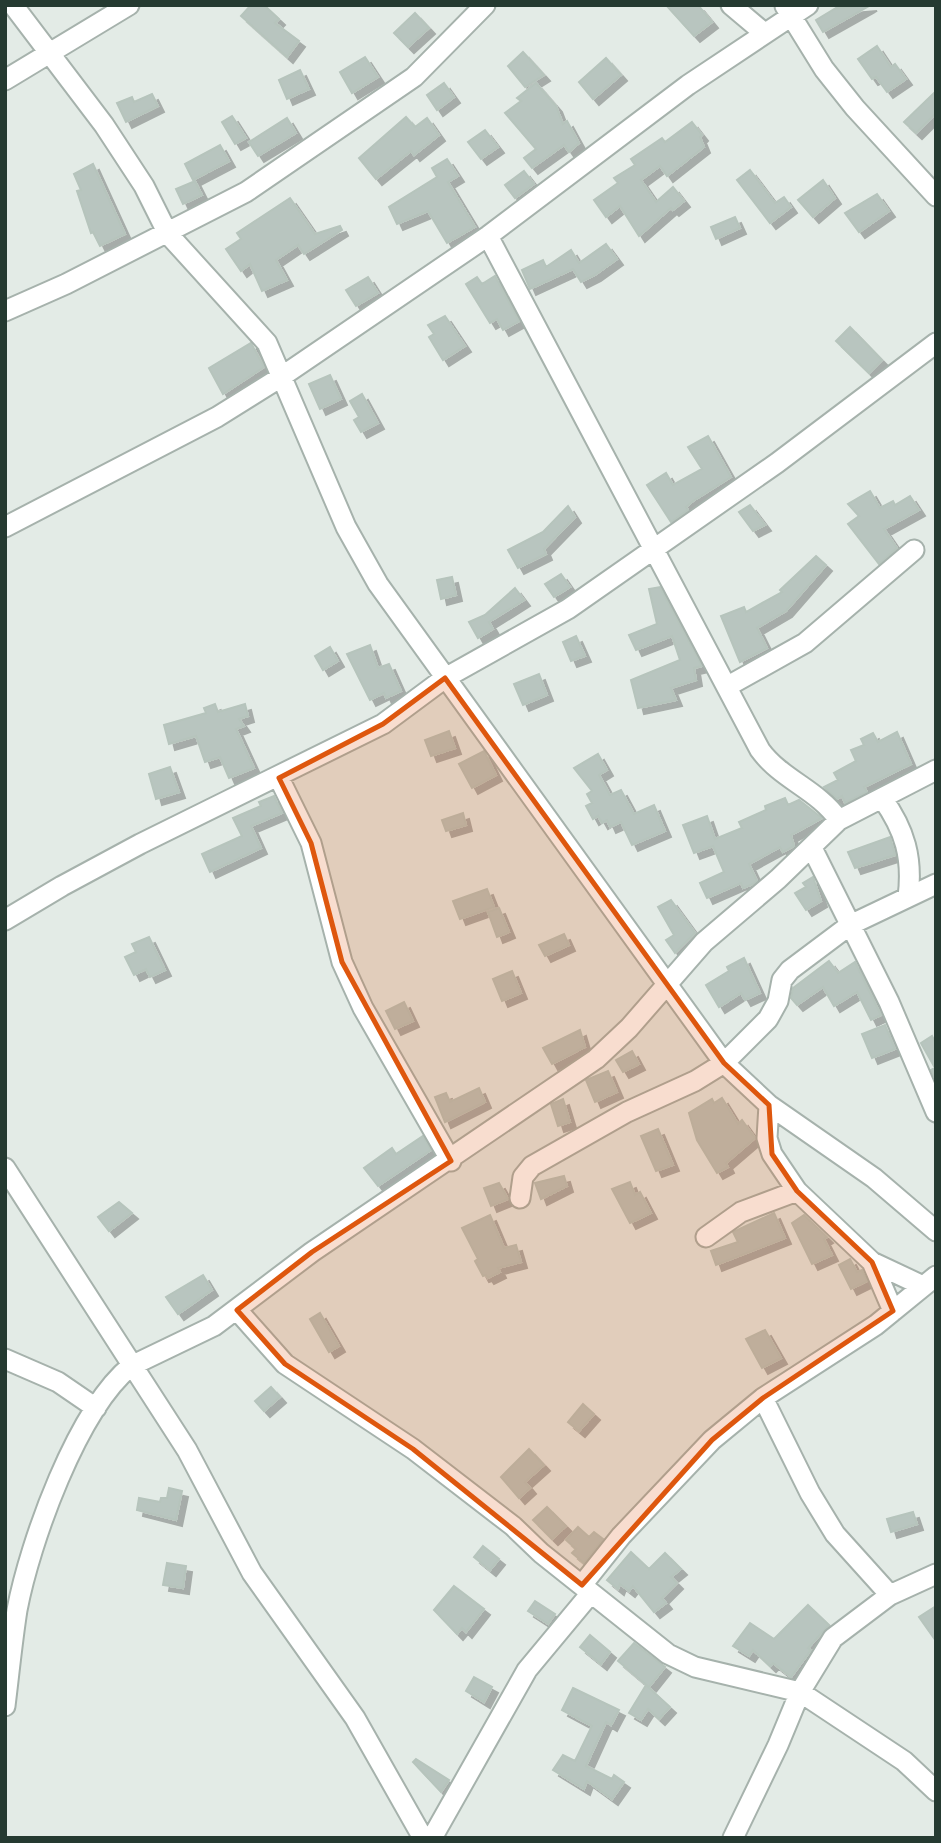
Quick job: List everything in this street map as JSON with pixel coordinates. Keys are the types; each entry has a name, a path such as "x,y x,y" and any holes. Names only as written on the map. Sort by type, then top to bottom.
{"street":[{"path":"13,5 127,160 168,234 267,343 360,553 403,622 668,982 724,1063 769,1105 874,1178 936,1231"},
{"path":"5,80 129,5"},
{"path":"5,311 168,234 246,192 376,106 414,77 485,5"},
{"path":"731,5 763,33"},
{"path":"5,527 217,417 281,377 488,236 795,9 824,69 855,108 936,196"},
{"path":"488,236 770,763 815,793 839,820"},
{"path":"5,920 140,844 279,778 383,724 445,678 568,609 656,550 936,343"},
{"path":"728,686 805,643 914,550"},
{"path":"5,1706 10,1630 43,1524 72,1451 96,1408 122,1374 131,1366 214,1326 312,1252 450,1161 510,1116 596,1059 629,1028 704,942 839,820 936,770"},
{"path":"279,778 311,843 342,962 363,1008 450,1161"},
{"path":"883,798 896,817 907,843 911,869 908,897"},
{"path":"811,848 910,1047 936,1112"},
{"path":"520,1198 523,1177 532,1166 627,1112 695,1081 724,1063 768,1019 778,1000 782,980 790,970 849,925 936,884"},
{"path":"769,1105 767,1138 772,1154 797,1191 872,1262 929,1281"},
{"path":"5,1168 187,1450 253,1573 355,1718 423,1838"},
{"path":"706,1237 741,1212 797,1191"},
{"path":"872,1262 893,1311"},
{"path":"432,1838 527,1670 587,1589 621,1536 712,1440 763,1398 841,1350 929,1281"},
{"path":"237,1310 285,1364 413,1449 513,1526 541,1553 668,1654 695,1667 800,1692 904,1761 936,1791"},
{"path":"5,1359 58,1382 96,1408"},
{"path":"763,1398 810,1493 835,1534 890,1595"},
{"path":"733,1838 778,1745 800,1692 833,1638 890,1595 936,1574"}],"highlighted area":[{"path":"445,678 724,1063 769,1105 772,1154 797,1191 872,1262 893,1311 763,1398 712,1440 582,1585 413,1449 285,1364 250,1327 237,1310 312,1252 451,1161 342,962 311,843 279,778 383,724"}],"building":[{"path":"251,5 264,5 279,19 275,23 299,41 287,57 241,16"},
{"path":"666,5 698,5 712,22 694,36"},
{"path":"871,5 823,32 816,20 836,8"},
{"path":"415,13 429,28 408,47 394,33"},
{"path":"877,46 891,67 895,64 906,79 887,92 876,77 872,79 858,59"},
{"path":"523,52 544,75 525,87 508,66"},
{"path":"365,57 378,77 352,93 340,72"},
{"path":"606,58 621,75 593,99 579,82"},
{"path":"300,70 309,89 287,99 279,80"},
{"path":"444,83 454,97 437,110 427,95"},
{"path":"536,83 556,106 563,124 567,121 579,143 569,152 564,145 532,168 524,158 536,149 505,113 521,101 517,98"},
{"path":"936,91 936,113 916,133 904,122"},
{"path":"152,94 158,106 126,122 117,103 132,97 134,102"},
{"path":"232,116 246,138 235,144 222,122"},
{"path":"406,117 415,127 427,118 439,135 414,155 411,151 376,179 359,158"},
{"path":"287,118 296,133 258,156 249,142"},
{"path":"692,122 702,135 700,137 704,147 667,176 660,166 641,180 656,202 673,187 684,201 673,210 671,208 639,236 620,206 606,217 594,200 618,183 614,178 635,165 631,159 662,138 665,142"},
{"path":"485,130 498,147 481,159 468,142"},
{"path":"220,145 229,161 193,180 185,164"},
{"path":"447,159 458,176 448,182 475,227 447,243 428,211 397,224 389,207 437,177 432,168"},
{"path":"93,164 125,234 100,246 93,232 91,233 77,191 81,190 74,174"},
{"path":"750,170 775,203 784,197 791,207 770,223 737,180"},
{"path":"524,171 534,184 515,198 505,185"},
{"path":"823,180 835,198 813,217 798,200"},
{"path":"195,181 202,195 183,204 176,189"},
{"path":"877,194 889,211 859,232 845,213"},
{"path":"290,198 315,234 340,226 342,230 304,254 298,245 276,260 287,280 262,291 250,264 241,271 226,249 241,239 237,233"},
{"path":"735,217 740,228 716,239 711,227"},
{"path":"606,244 617,259 595,275 581,282 573,269 530,289 522,270 543,260 546,267 571,250 579,263"},
{"path":"495,276 519,321 503,330 497,319 490,323 466,284 477,277 482,284"},
{"path":"368,277 378,293 356,306 346,290"},
{"path":"445,316 465,346 443,360 429,337 434,334 428,325"},
{"path":"850,327 882,360 869,373 836,341"},
{"path":"251,343 264,367 223,394 209,368"},
{"path":"330,375 341,399 320,409 309,384"},
{"path":"362,394 378,423 361,432 354,420 359,417 350,401"},
{"path":"708,436 731,477 693,501 686,507 688,510 671,522 647,485 666,473 673,485 702,469 688,447"},
{"path":"870,491 880,508 893,501 895,505 910,496 919,510 884,529 897,548 879,564 848,524 859,516 848,504"},
{"path":"750,505 765,525 753,531 739,512"},
{"path":"568,506 575,517 544,549 546,554 518,568 508,550 543,532"},
{"path":"816,556 826,565 786,611 757,628 767,648 740,662 721,616 744,607 746,612 782,592 780,590"},
{"path":"561,574 570,587 554,597 545,584"},
{"path":"452,577 456,595 441,599 437,580"},
{"path":"660,587 702,666 694,668 696,680 671,688 676,700 638,708 631,680 680,660 672,636 636,650 629,635 657,624 649,589"},
{"path":"515,588 524,600 489,622 493,629 478,638 469,622 485,615"},
{"path":"576,636 585,656 571,661 563,642"},
{"path":"370,645 378,668 389,664 401,691 386,698 384,693 370,700 347,654"},
{"path":"330,647 338,661 323,670 315,656"},
{"path":"539,674 547,695 523,705 514,684"},
{"path":"215,704 218,712 245,704 248,716 239,719 244,726 236,729 254,768 229,778 220,757 205,762 196,736 169,744 164,725 206,713 204,708"},
{"path":"449,731 455,748 431,756 425,740"},
{"path":"897,732 911,764 864,787 867,792 845,803 842,796 837,799 824,787 838,780 834,773 856,761 851,750 864,745 861,739 873,733 878,742"},
{"path":"484,751 496,775 472,788 459,764"},
{"path":"598,754 607,770 599,775 610,795 621,790 634,814 654,805 665,831 632,845 621,822 610,827 607,820 602,823 598,816 593,819 586,806 592,803 587,794 592,791 574,768"},
{"path":"170,767 179,792 156,799 149,774"},
{"path":"274,796 282,813 251,826 261,848 210,872 202,854 242,836 233,818 261,806 259,802"},
{"path":"785,798 788,805 799,800 822,818 791,835 794,846 783,852 780,847 749,864 757,881 753,884 743,888 741,883 707,898 700,883 724,872 713,846 694,853 683,825 707,816 715,839 742,828 739,822 766,810 765,806"},
{"path":"463,813 466,825 446,831 442,820"},
{"path":"890,837 895,855 855,868 848,852"},
{"path":"813,877 821,901 806,910 795,893 806,887 803,883"},
{"path":"487,889 494,907 460,919 453,901"},
{"path":"671,900 695,933 675,953 666,940 674,935 658,907"},
{"path":"499,908 509,932 497,937 488,912"},
{"path":"564,934 569,945 545,956 539,945"},
{"path":"149,937 165,970 150,977 146,969 134,975 125,957 136,952 132,944"},
{"path":"744,958 760,993 745,1000 741,993 719,1007 706,985 729,971 727,967"},
{"path":"829,961 838,973 855,962 881,1015 871,1020 857,992 834,1006 823,987 797,1005 791,998 793,988"},
{"path":"512,971 521,993 502,1001 493,979"},
{"path":"404,1002 413,1021 395,1029 386,1011"},
{"path":"885,1025 895,1049 872,1058 862,1034"},
{"path":"580,1030 585,1047 552,1064 543,1048"},
{"path":"932,1036 936,1044 936,1080 931,1070 935,1068 921,1043"},
{"path":"632,1051 639,1064 623,1072 616,1060"},
{"path":"608,1071 617,1092 595,1102 586,1080"},
{"path":"479,1088 485,1102 445,1122 435,1097 446,1093 450,1102"},
{"path":"722,1098 738,1124 742,1120 755,1138 726,1163 728,1167 717,1173 697,1140 689,1113 712,1099 714,1103"},
{"path":"563,1099 570,1122 558,1126 551,1104"},
{"path":"658,1129 673,1165 656,1171 641,1136"},
{"path":"423,1136 431,1150 378,1186 364,1168 392,1148 396,1154"},
{"path":"564,1176 567,1186 541,1199 535,1183"},
{"path":"630,1182 635,1195 640,1192 651,1213 630,1223 612,1189"},
{"path":"499,1183 508,1199 491,1206 484,1188"},
{"path":"119,1202 132,1213 109,1231 98,1217"},
{"path":"774,1213 785,1238 716,1265 711,1251 738,1242 733,1232"},
{"path":"490,1215 504,1248 516,1245 521,1262 498,1268 500,1272 488,1278 483,1276 475,1261 478,1259 462,1228"},
{"path":"804,1215 827,1237 824,1239 832,1255 812,1264 792,1223"},
{"path":"850,1259 857,1272 862,1270 867,1281 851,1289 839,1265"},
{"path":"203,1275 212,1290 178,1314 166,1297"},
{"path":"320,1313 339,1346 329,1352 310,1319"},
{"path":"765,1330 781,1358 762,1368 746,1339"},
{"path":"271,1387 280,1397 264,1411 255,1401"},
{"path":"583,1404 594,1414 579,1431 568,1422"},
{"path":"529,1449 544,1465 525,1482 530,1488 519,1498 501,1477"},
{"path":"169,1488 182,1491 176,1520 137,1510 139,1498 160,1502 161,1498 167,1498"},
{"path":"547,1507 566,1526 552,1539 533,1520"},
{"path":"913,1512 917,1524 891,1532 887,1519"},
{"path":"578,1527 589,1537 594,1532 603,1539 584,1563 572,1553 576,1549 566,1540"},
{"path":"483,1546 499,1559 490,1570 474,1557"},
{"path":"631,1552 649,1569 665,1553 681,1569 671,1577 677,1583 662,1598 666,1603 654,1612 633,1586 629,1591 620,1584 618,1589 607,1580"},
{"path":"167,1563 186,1566 183,1588 163,1585"},
{"path":"454,1586 484,1609 466,1632 462,1628 457,1634 434,1610"},
{"path":"535,1601 555,1614 548,1624 528,1611"},
{"path":"808,1605 829,1625 808,1648 811,1650 791,1677 773,1663 770,1666 753,1650 749,1656 733,1646 750,1623 774,1639"},
{"path":"936,1606 936,1641 919,1617"},
{"path":"590,1635 610,1652 601,1664 580,1647"},
{"path":"634,1643 665,1667 649,1687 618,1661"},
{"path":"474,1677 492,1687 484,1702 466,1691"},
{"path":"646,1685 670,1707 659,1719 648,1709 641,1720 629,1713"},
{"path":"573,1688 619,1710 611,1725 606,1722 586,1766 612,1779 614,1775 624,1782 612,1799 587,1781 584,1789 553,1770 563,1755 575,1761 592,1726 562,1710"},
{"path":"416,1759 449,1780 441,1792 413,1762"}]}
